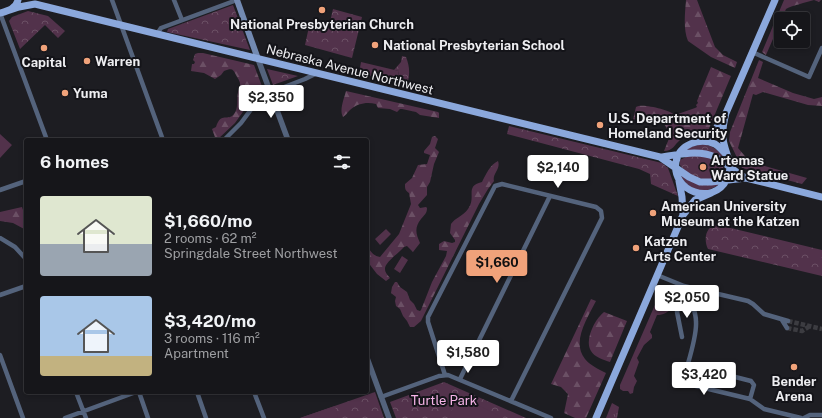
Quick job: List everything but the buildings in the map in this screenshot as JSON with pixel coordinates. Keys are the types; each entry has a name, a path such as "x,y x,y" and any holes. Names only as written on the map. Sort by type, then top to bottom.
{"main road":[{"path":"10,10 16,6 18,0"},
{"path":"237,0 258,59"},
{"path":"683,214 682,195 676,171 676,160 686,147 696,141 712,135 726,113 774,0"},
{"name":"Nebraska Avenue Northwest","path":"0,13 32,2 660,157 705,153 717,158 730,168"},
{"path":"596,418 683,214 694,200 719,189 727,180 730,168 722,136 726,113"},
{"path":"696,141 709,142 716,145 728,157"},
{"name":"Nebraska Avenue Northwest","path":"660,157 676,171"},
{"path":"730,168 746,178 822,197"},
{"path":"676,171 700,182 746,178"},
{"path":"676,171 684,186 690,190 700,194 711,193"}],"street":[{"path":"112,0 162,138"},
{"path":"174,0 182,20"},
{"path":"157,34 161,28 237,0"},
{"path":"0,13 46,138"},
{"path":"752,52 810,77 822,48"},
{"path":"258,59 287,138"},
{"path":"226,138 241,123 259,98 317,73"},
{"path":"0,190 24,182"},
{"path":"445,375 427,320 493,189 497,185 502,184 596,207 601,211 602,216 511,401"},
{"path":"460,379 550,196"},
{"path":"0,238 15,247 24,257"},
{"path":"657,275 684,286 748,301 764,314 788,321"},
{"path":"684,286 696,321 696,330 684,378 688,383 750,399 764,409 802,418 810,415 822,415"},
{"path":"0,295 24,287"},
{"path":"682,337 677,309 680,301 689,298"},
{"path":"782,320 787,328"},
{"path":"0,354 2,368 23,418"},
{"path":"369,364 389,418"},
{"path":"688,365 751,381 754,385 750,399"},
{"path":"381,397 445,375 460,379 551,418"},
{"path":"77,394 86,418"},
{"path":"65,418 132,394"},
{"path":"139,394 148,418"},
{"path":"197,394 206,418"},
{"path":"255,394 264,418"}],"green space":[{"path":"686,0 697,0 715,47 723,55 737,62 735,68 711,57 688,41 685,26"},
{"path":"784,0 814,0 786,9 785,12 779,12"},
{"path":"233,5 250,50 167,32 168,29"},
{"path":"333,9 362,17 352,58 305,45 310,22 329,26"},
{"path":"28,11 48,16 65,31 58,38 45,25 20,49 9,21 12,17"},
{"path":"774,24 774,37 766,55 762,52"},
{"path":"203,53 254,65 263,89 257,92 235,123 219,138 215,138 212,129 216,127 220,119 232,116 236,112 237,95 240,84 233,70 224,71 215,79 204,73 191,71 192,64 195,62 193,60 195,54"},
{"path":"402,56 406,57 409,68 407,85 397,83 399,71 394,70 401,62"},
{"path":"759,60 763,62 758,78 793,93 814,99 822,97 822,106 808,105 763,92 756,95 753,94 738,148 750,162 807,178 802,184 742,168 729,141 730,132"},
{"path":"361,62 399,71 397,82 359,73"},
{"path":"711,67 731,76 708,131 686,136 671,149 664,151 670,136 664,123 660,119 652,116 640,117 633,120 636,107 644,106 656,108 675,115 697,107 697,101"},
{"path":"267,69 298,76 273,85"},
{"path":"346,91 438,112 439,118 420,115 416,112 402,109 397,112 390,109 378,108 376,104 369,103 356,106 343,117 342,108"},
{"path":"509,126 662,163 668,168 678,196 651,184 650,174 639,169 507,134"},
{"path":"0,134 12,145 0,158"},
{"path":"435,136 438,139 435,148 439,152 434,164 430,182 427,187 427,195 418,205 420,208 427,208 426,213 419,222 417,228 420,243 413,252 407,246 404,247 387,264 385,269 390,278 386,281 377,274 369,264 369,248 375,255 380,257 399,234 411,204 409,193 405,184 412,178 418,165 427,164 430,155 424,153 424,151 430,144 432,137"},
{"path":"702,144 715,148 724,158 687,150 690,147"},
{"path":"688,156 704,156 715,160 723,166 725,175 719,178 707,180 695,177 684,170 680,165 680,160"},
{"path":"498,161 499,164 494,176 494,181 479,204 421,321 414,327 410,327 400,309 396,306 396,297 391,293 392,287 395,282 397,282 400,287 407,292 410,300 417,310 421,310 432,282 446,256 447,251 439,250 439,244 444,241 452,243 455,242 450,233 451,224 468,209 473,186 482,182 490,167"},
{"path":"683,176 720,184 703,191 694,189 690,186 681,177"},
{"path":"22,207 24,213 24,229 13,223 0,221 0,212"},
{"path":"718,225 822,250 822,276 708,249 706,237 708,230 711,227"},
{"path":"386,229 391,234 380,245 375,239"},
{"path":"402,256 408,260 400,273 394,269"},
{"path":"669,290 675,293 673,305 662,315 657,315 650,332 652,338 644,345 637,358 639,362 634,376 637,381 633,393 630,394 628,391 623,391 620,389 620,385 661,291"},
{"path":"591,299 596,301 582,330 580,337 581,352 589,363 606,373 586,418 575,418 564,413 568,394 561,387 551,384"},
{"path":"604,312 627,321 610,362 594,355 589,346 590,336 594,325"},
{"name":"Turtle Park","path":"444,382 526,418 396,418 390,402"},
{"path":"375,392 384,418 300,418"},
{"path":"459,396 504,418 448,418"},
{"path":"612,403 619,407 617,418 606,418"},
{"path":"335,406 338,418 300,418"}],"tunnel":[{"path":"788,321 822,329"},
{"path":"787,328 802,331 810,326"}],"place":[{"name":"National Presbyterian Church","path":"322,10"},
{"name":"National Presbyterian School","path":"375,45"},
{"name":"Capital","path":"44,48"},
{"name":"Warren","path":"87,61"},
{"name":"Yuma","path":"65,93"},
{"name":"U.S. Department of Homeland Security","path":"600,125"},
{"name":"Artemas Ward Statue","path":"703,167"},
{"name":"American University Museum at the Katzen","path":"653,213"},
{"name":"Katzen Arts Center","path":"636,248"},
{"name":"Bender Arena","path":"794,367"}]}
